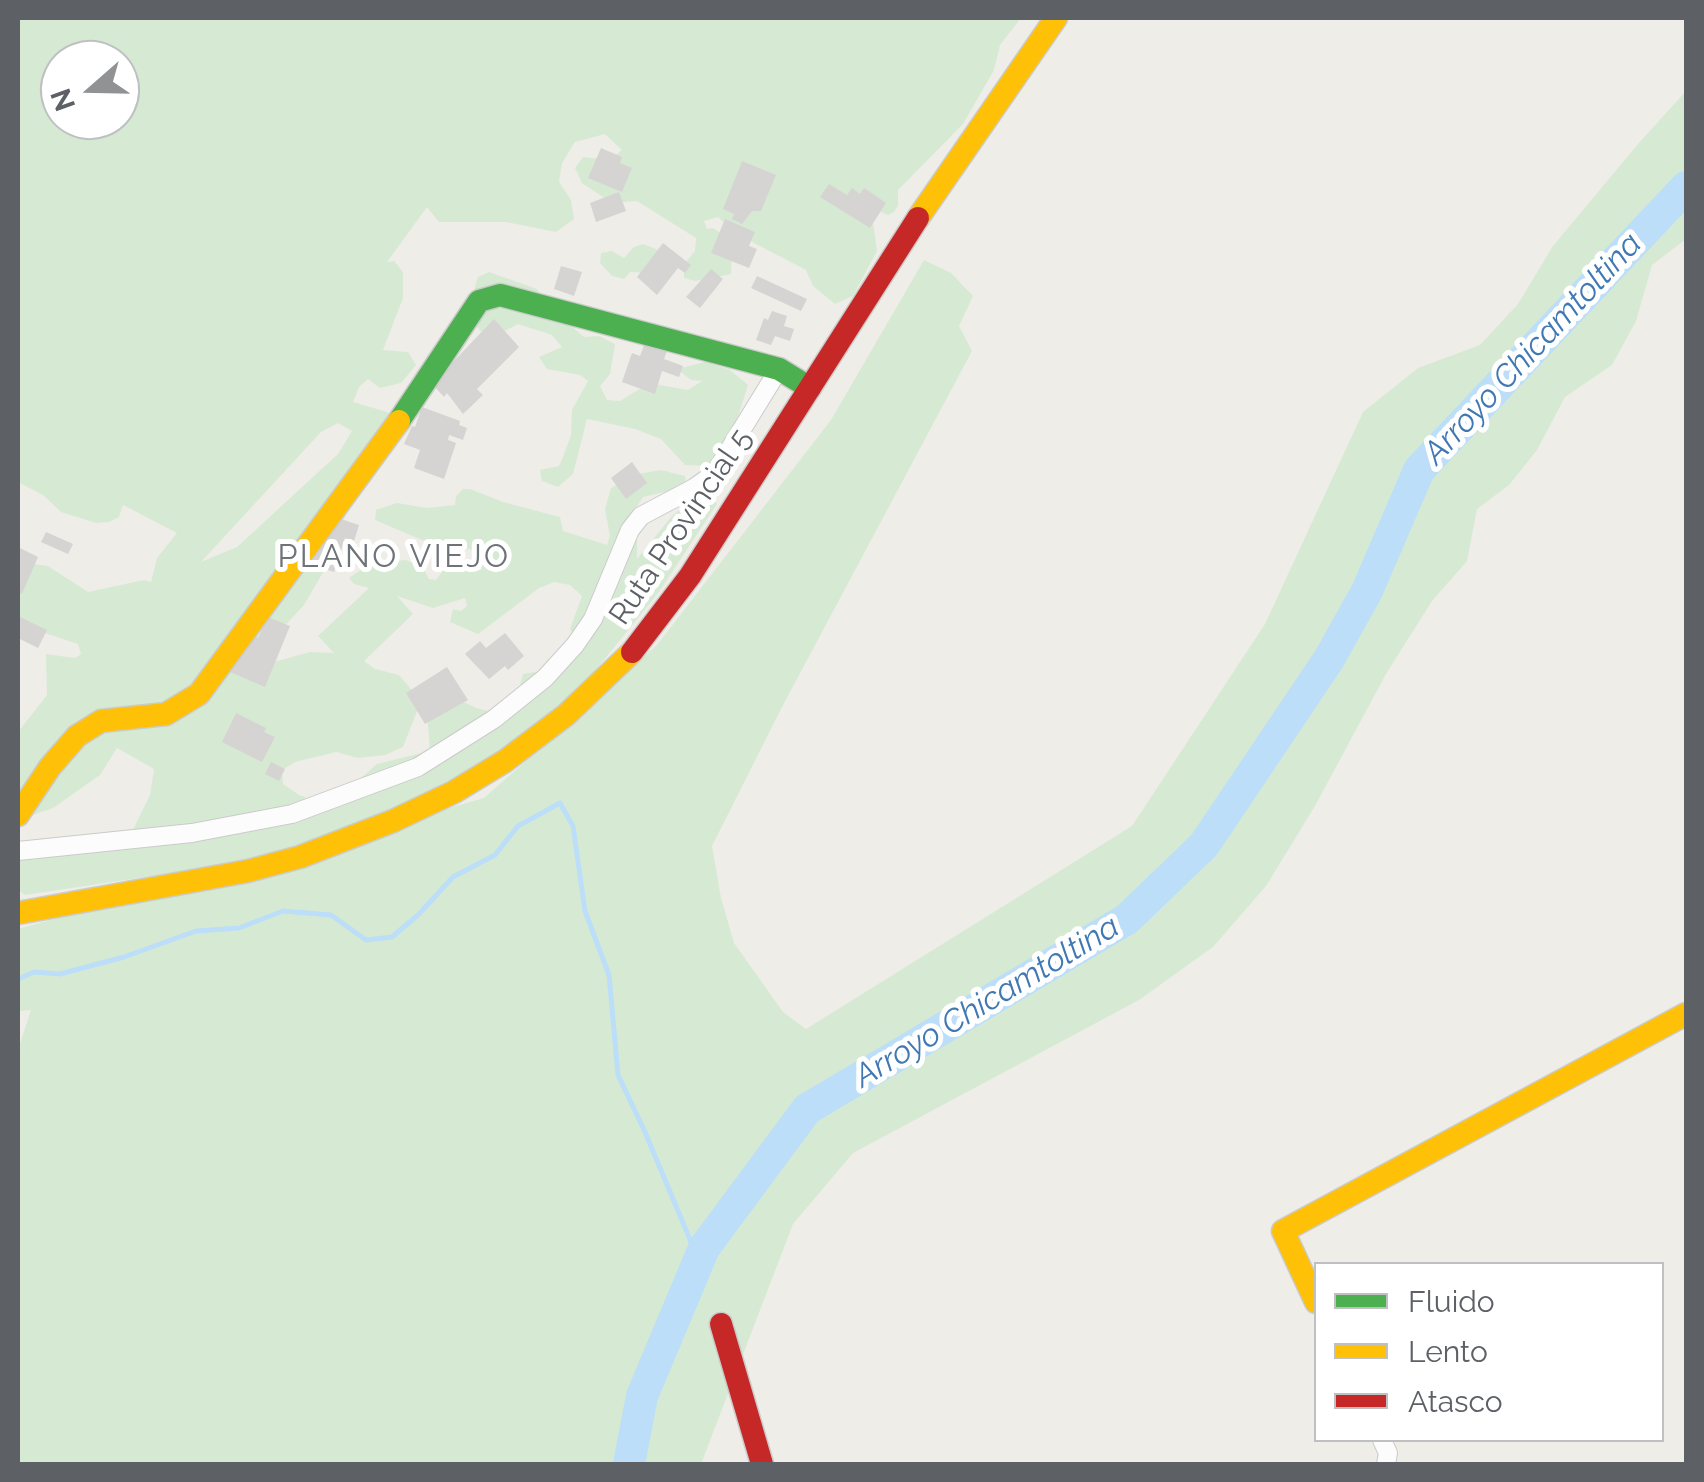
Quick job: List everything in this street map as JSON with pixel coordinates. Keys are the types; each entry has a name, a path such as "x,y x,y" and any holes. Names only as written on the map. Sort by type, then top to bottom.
{"street":[{"name":"Ruta Provincial 5","path":"18,913 248,871 300,857 454,792 566,715 633,650 690,576 985,116 1056,18"},
{"path":"18,816 76,736 101,721 166,714 199,694 397,424 480,301 500,295 780,369 810,388"},
{"path":"18,852 192,833 292,814 418,768 494,719 545,678 575,646 593,620 630,530 641,516 716,473 780,369"},
{"path":"1314,1298 1283,1231 1686,1014"},
{"path":"721,1324 762,1464"}],"green space":[{"path":"18,18 1021,18 1000,45 994,70 963,124 898,190 894,212 888,215 871,208 877,251 853,296 835,304 813,286 806,270 735,233 718,217 704,221 707,229 713,228 732,241 731,274 695,281 684,278 684,264 695,251 696,238 637,201 612,203 582,183 575,168 583,157 609,160 622,150 605,134 575,142 562,163 559,182 571,200 574,219 556,232 506,222 439,222 427,207 387,262 394,261 403,272 403,298 383,350 408,352 416,365 401,383 380,388 368,379 359,387 353,402 387,412 401,425 350,501 332,557 304,605 275,636 263,665 310,652 334,653 318,636 369,588 354,584 349,578 370,564 406,560 423,568 429,579 436,580 446,567 482,570 477,555 470,549 429,543 375,520 376,510 397,503 427,508 455,505 456,496 463,489 470,489 560,517 563,531 607,545 610,536 605,509 611,488 633,475 661,470 685,476 686,487 643,497 628,520 637,534 637,559 672,516 705,490 717,504 659,592 586,682 510,751 443,789 303,849 484,798 657,645 831,420 924,260 951,273 973,296 959,326 972,351 712,846 734,943 783,1012 806,1029 1132,826 1265,624 1363,412 1418,368 1480,345 1518,304 1553,246 1686,91 1686,239 1652,265 1636,321 1612,365 1565,397 1537,450 1509,485 1477,509 1467,561 1432,601 1386,674 1315,806 1266,886 1213,947 1139,1000 853,1153 793,1224 701,1464 18,1464 18,1050 31,1010 18,1011 18,929 272,858 25,895 18,890 18,857 126,844 150,795 154,769 117,748 100,775 53,808 27,817 18,828 18,732 47,695 46,654 75,658 81,654 78,644 18,624 18,562 48,566 88,592 144,580 151,582 157,558 177,533 123,505 119,517 96,523 61,512 43,495 18,482","holes":["338,423 352,431 338,454 237,547 201,562 321,432","554,582 570,585 582,596 570,629 571,660 553,678 535,672 523,674 514,707 505,715 460,700 427,712 430,751 377,764 328,806 283,784 282,770 295,762 336,752 358,758 385,755 403,747 421,701 399,675 375,669 364,661 413,614 397,596 433,608 465,598 467,606 461,611 453,609 450,622 478,634 539,588"]},
{"path":"643,244 666,253 648,273 630,272 624,279 612,276 600,263 601,253 612,251 624,258"},
{"path":"489,272 537,289 545,303 584,337 599,336 615,344 610,374 600,386 607,400 620,401 649,383 688,390 702,381 691,380 677,369 705,362 730,370 748,385 735,426 709,466 685,465 661,439 587,419 573,474 558,487 542,481 540,470 559,466 571,435 572,410 588,381 580,375 547,369 539,357 562,347 552,335 518,324 488,340 474,323 475,286 478,277"}],"building":[{"path":"601,148 622,157 620,163 632,168 622,192 588,178"},
{"path":"742,161 776,175 761,211 752,211 742,224 723,209"},
{"path":"829,184 847,195 852,188 860,194 864,188 886,203 870,228 820,197"},
{"path":"619,192 626,211 596,222 590,203"},
{"path":"725,219 755,232 749,246 757,249 749,268 711,253"},
{"path":"663,243 691,265 685,273 678,268 657,295 637,277"},
{"path":"561,266 582,272 574,296 554,289"},
{"path":"711,269 723,279 700,308 686,297"},
{"path":"757,276 807,299 801,311 751,288"},
{"path":"772,311 787,316 784,326 794,329 790,341 775,336 771,345 756,340 764,318 768,320"},
{"path":"494,319 519,347 477,389 483,395 463,414 447,393 444,397 432,384"},
{"path":"646,340 668,348 664,359 683,366 679,377 662,371 655,394 622,382 632,353 640,356"},
{"path":"422,407 460,421 459,425 467,428 463,440 449,435 448,440 456,443 444,479 414,468 420,450 404,444"},
{"path":"632,462 647,483 626,499 611,478"},
{"path":"335,517 359,525 354,541 345,538 334,572 303,562"},
{"path":"46,532 73,544 68,554 41,542"},
{"path":"18,547 38,557 22,594 18,592"},
{"path":"18,616 47,630 38,648 18,638"},
{"path":"268,617 290,626 265,687 230,672 247,634 258,638"},
{"path":"505,633 524,656 489,679 465,654 480,641 486,648"},
{"path":"447,667 468,700 425,724 406,693"},
{"path":"236,713 275,737 262,762 222,742"},
{"path":"271,762 285,769 279,781 265,774"}],"waterway":[{"name":"Arroyo Chicamtoltina","path":"629,1464 642,1396 704,1248 807,1109 1127,919 1204,845 1329,659 1367,591 1419,470 1686,187"},
{"path":"18,979 34,972 60,974 124,957 196,931 239,928 283,911 331,915 366,940 392,937 453,877 495,855 518,826 560,803 573,826 585,911 609,975 618,1075 699,1261"}],"traffic: fast":[{"path":"399,421 479,301 500,295 779,369 810,388"}],"traffic: slow":[{"path":"918,218 1056,18"},
{"path":"18,815 50,767 77,736 101,721 166,714 199,694 399,421"},
{"path":"18,913 248,871 300,857 393,821 454,792 505,761 566,715 632,652"},
{"path":"1314,1298 1283,1231 1686,1014"}],"traffic: jam":[{"path":"632,652 690,576 918,218"},
{"path":"721,1324 762,1464"}],"district":[{"name":"PLANO VIEJO","path":"394,557"}]}
